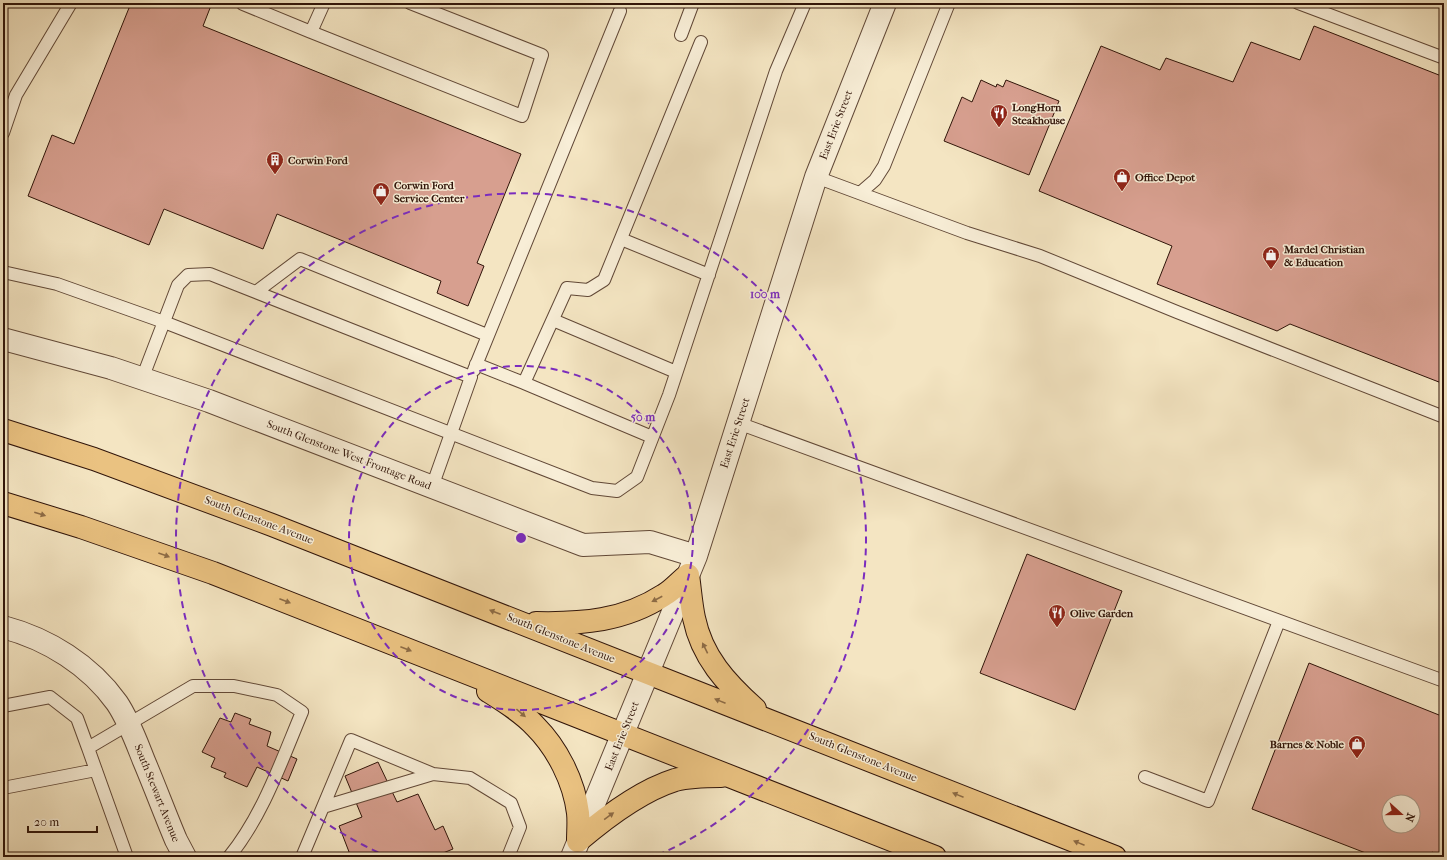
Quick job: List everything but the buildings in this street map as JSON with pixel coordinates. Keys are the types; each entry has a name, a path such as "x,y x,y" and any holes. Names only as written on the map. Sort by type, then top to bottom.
{"main road":[{"name":"South Glenstone Avenue","path":"3,430 94,459 272,525 1115,857"},
{"path":"3,503 155,551 213,573 935,857"},
{"path":"524,623 579,623 599,621 624,614 665,595 692,565"},
{"path":"692,565 694,618 700,638 710,658 723,678 737,693 767,719"},
{"path":"441,662 516,710 535,726 550,744 565,769 573,791 578,813 575,849"},
{"path":"575,849 608,816 655,789 675,780 698,777 729,776"}],"street":[{"name":"East Erie Street","path":"575,849 692,565 816,177 885,3"},
{"name":"South Glenstone West Frontage Road","path":"3,339 104,366 208,401 582,545 650,542 692,565"},
{"name":"South Stewart Avenue","path":"3,627 31,636 48,644 80,664 106,690 117,704 128,723 176,840 185,857"}],"lane":[{"path":"3,133 16,95 71,3"},
{"path":"243,3 311,32 522,116 542,55 410,3"},
{"path":"311,32 324,3"},
{"path":"681,34 692,3"},
{"path":"3,272 57,284 164,322 592,488 617,491 637,477 676,372 776,71 805,3"},
{"path":"860,193 875,180 884,166 949,3"},
{"path":"1298,3 1444,58"},
{"path":"432,487 487,335 620,11"},
{"path":"524,383 567,288 588,290 604,280 701,42"},
{"path":"816,177 967,233 1040,256 1177,312 1444,417"},
{"path":"621,239 709,275"},
{"path":"256,292 300,259 487,335"},
{"path":"142,379 178,285 188,275 210,274 471,377"},
{"path":"553,320 676,372"},
{"path":"476,364 652,438"},
{"path":"738,424 1444,681"},
{"path":"1144,776 1208,801 1279,621"},
{"path":"88,748 193,686 234,686 277,695 302,712 266,798 238,846 229,857"},
{"path":"3,706 50,697 77,718 128,857"},
{"path":"302,857 351,740 433,774 470,778 511,803 520,827 508,857"},
{"path":"3,788 96,770"},
{"path":"323,807 433,774"}],"place":[{"name":"LongHorn Steakhouse","path":"999,128"},
{"name":"Corwin Ford","path":"275,175"},
{"name":"Office Depot","path":"1122,192"},
{"name":"Corwin Ford Service Center","path":"381,206"},
{"name":"Mardel Christian & Education","path":"1271,270"},
{"name":"Olive Garden","path":"1057,628"},
{"name":"Barnes & Noble","path":"1357,759"}]}
